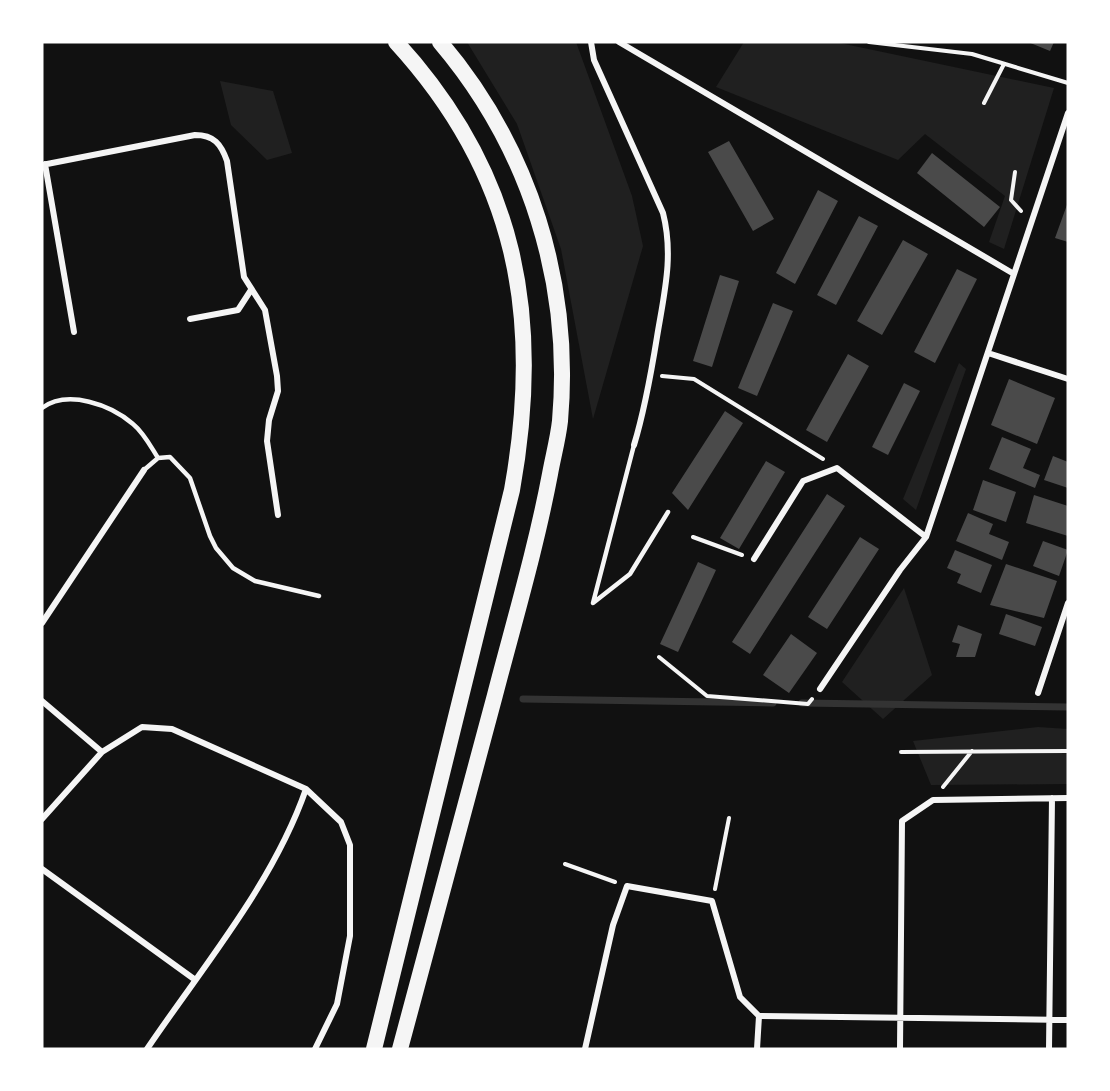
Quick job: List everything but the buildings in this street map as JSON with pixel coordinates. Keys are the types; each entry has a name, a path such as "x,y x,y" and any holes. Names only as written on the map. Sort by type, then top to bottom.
{"highway":[{"path":"374,1049 517,463 526,379 524,320 507,232 483,170 453,113 420,69 396,42"},
{"path":"400,1049 542,518 560,422 561,357 553,279 534,202 502,129 481,95 440,42"}],"street":[{"path":"591,42 594,60 663,213 669,237 669,264 646,403 634,446"},
{"path":"619,42 1014,274"},
{"path":"820,688 900,570 926,537 1067,122 1068,113"},
{"path":"74,332 44,164 195,135 206,135 216,140 223,149 227,161 240,262 251,290 266,310 277,376 278,392 267,441 278,515"},
{"path":"190,319 238,310 251,290"},
{"path":"988,353 1068,379"},
{"path":"754,559 803,482 837,468 926,537"},
{"path":"42,623 144,470"},
{"path":"1038,693 1068,603"},
{"path":"42,701 102,752"},
{"path":"42,819 102,752 142,727 172,729 306,789 341,822 350,844 350,936 337,1004 315,1049"},
{"path":"147,1049 249,900 283,843 306,789"},
{"path":"1049,1049 1052,798"},
{"path":"900,1049 902,820 933,800 1068,798"},
{"path":"42,869 194,979"},
{"path":"585,1049 613,925 627,886 712,901 740,997 759,1016 1068,1020"},
{"path":"757,1049 759,1016"}],"lane":[{"path":"42,408 47,404 87,400 108,409 133,424 158,458"},
{"path":"634,446 593,603 630,574 668,512"},
{"path":"144,470 158,458 170,457 190,477 210,536 216,548 233,568 255,581 319,596"}],"path":[{"path":"869,42 972,54 1068,83"},
{"path":"984,104 1004,64"},
{"path":"1015,172 1011,200 1031,223"},
{"path":"650,375 694,379 837,468"},
{"path":"693,537 754,559"},
{"path":"659,657 707,696 808,704 820,688"},
{"path":"933,800 972,751"},
{"path":"901,752 1068,751"},
{"path":"712,901 729,818"},
{"path":"565,864 627,886"}],"shaded area":[{"path":"467,42 576,42 632,196 643,246 593,419 561,249 517,124"},
{"path":"744,42 835,42 1054,88 1004,249 989,242 1005,196 925,134 898,160 716,87"},
{"path":"220,81 273,91 292,153 267,160 231,125"},
{"path":"959,363 966,369 916,510 903,499"},
{"path":"904,588 932,675 883,719 842,682"},
{"path":"1038,727 1068,729 1068,784 931,785 913,741"}],"waterway":[{"path":"523,699 773,703"},
{"path":"802,703 1068,707"}]}
